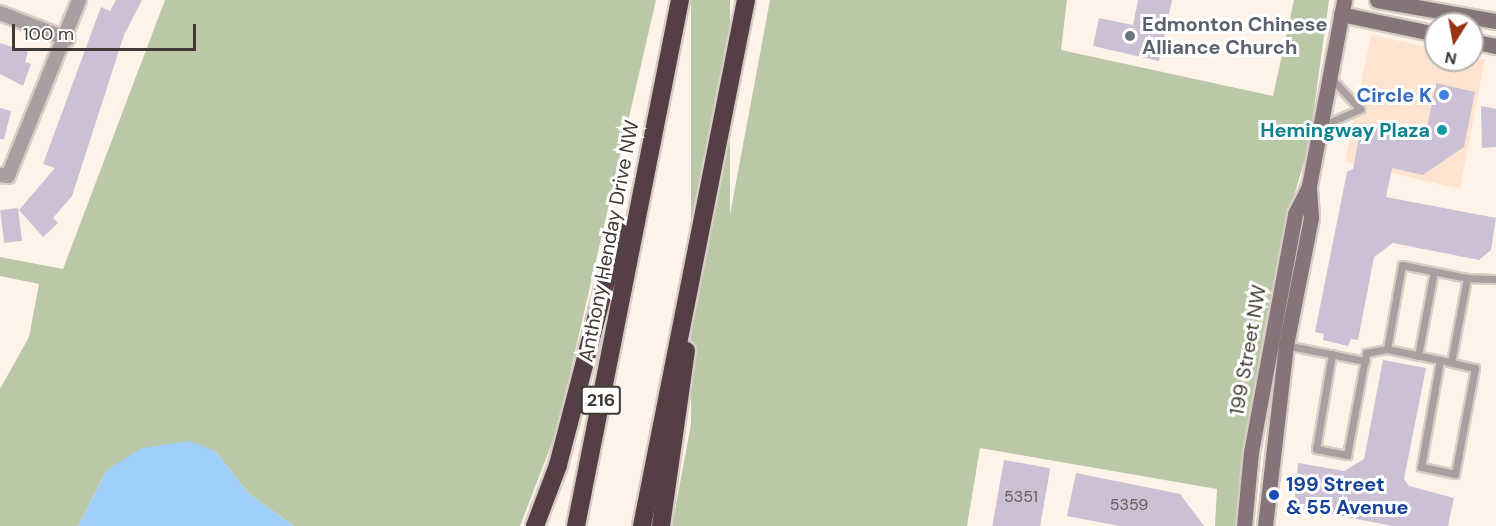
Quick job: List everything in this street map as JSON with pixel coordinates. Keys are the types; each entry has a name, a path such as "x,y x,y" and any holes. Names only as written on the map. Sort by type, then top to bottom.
{"highway":[{"name":"Anthony Henday Drive NW","path":"576,526 680,0"},
{"path":"642,526 746,0"},
{"path":"535,526 558,465 606,281 645,177"},
{"path":"660,526 683,397 689,286"}],"main road":[{"path":"1377,0 1430,12"},
{"path":"1341,4 1424,30"},
{"name":"199 Street NW","path":"1244,526 1278,343 1295,214 1309,186 1341,4"},
{"name":"199 Street NW","path":"1265,526 1278,343"}],"street":[{"path":"4,175 67,39 80,0"},
{"path":"0,13 67,39"}],"lane":[{"path":"1320,127 1360,109 1329,76"},
{"path":"1387,349 1402,265 1467,278 1496,279"},
{"path":"1418,356 1434,271"},
{"path":"1451,363 1467,278"},
{"path":"1278,343 1365,362"},
{"path":"1332,354 1316,449 1347,455 1366,353 1387,349 1440,360 1475,368 1455,474 1421,467 1440,360"}],"shaded area":[{"name":"Hemingway Plaza","path":"1371,35 1424,46 1424,72 1482,72 1460,189 1345,162"}],"green space":[{"path":"165,0 656,0 557,430 520,526 294,526 249,494 215,451 107,470 78,526 0,526 0,389 29,337 39,284 0,276 0,257 63,269"},
{"path":"691,0 730,0 730,526 691,526"},
{"path":"770,0 1067,0 1061,50 1273,96 1294,0 1329,0 1309,145 1284,230 1262,341 1235,526 1215,526 1217,489 980,448 967,526 672,526"}],"water":[{"path":"189,441 215,451 249,494 294,526 78,526 107,470 142,448"}],"building":[{"path":"116,0 142,0 124,35 72,196 53,218 58,223 43,237 19,210 55,168 43,164 101,7 110,11"},
{"name":"Edmonton Chinese Alliance Church","path":"1138,0 1172,0 1159,61 1093,46 1099,18 1133,25"},
{"path":"0,43 28,52 25,62 31,64 23,86 0,74"},
{"path":"1436,83 1475,92 1464,147 1423,175 1392,168 1386,197 1496,218 1491,250 1479,260 1393,243 1374,257 1358,340 1351,339 1348,346 1323,340 1324,334 1315,332 1347,172 1353,169 1362,123 1414,134 1428,123"},
{"path":"1481,106 1496,109 1496,147 1482,148"},
{"path":"0,108 11,111 4,139 0,139"},
{"path":"18,208 22,241 4,243 0,210"},
{"path":"1383,360 1426,368 1404,479 1409,486 1454,498 1448,526 1393,526 1294,507 1298,463 1344,471 1364,459"},
{"path":"1004,460 1050,468 1040,526 992,526"},
{"path":"1076,473 1180,494 1204,526 1120,526 1067,516"}],"place":[{"name":"Edmonton Chinese Alliance Church","path":"1130,36"},
{"name":"Circle K","path":"1444,95"},
{"name":"Hemingway Plaza","path":"1442,130"},
{"name":"199 Street & 55 Avenue","path":"1274,495"}]}
